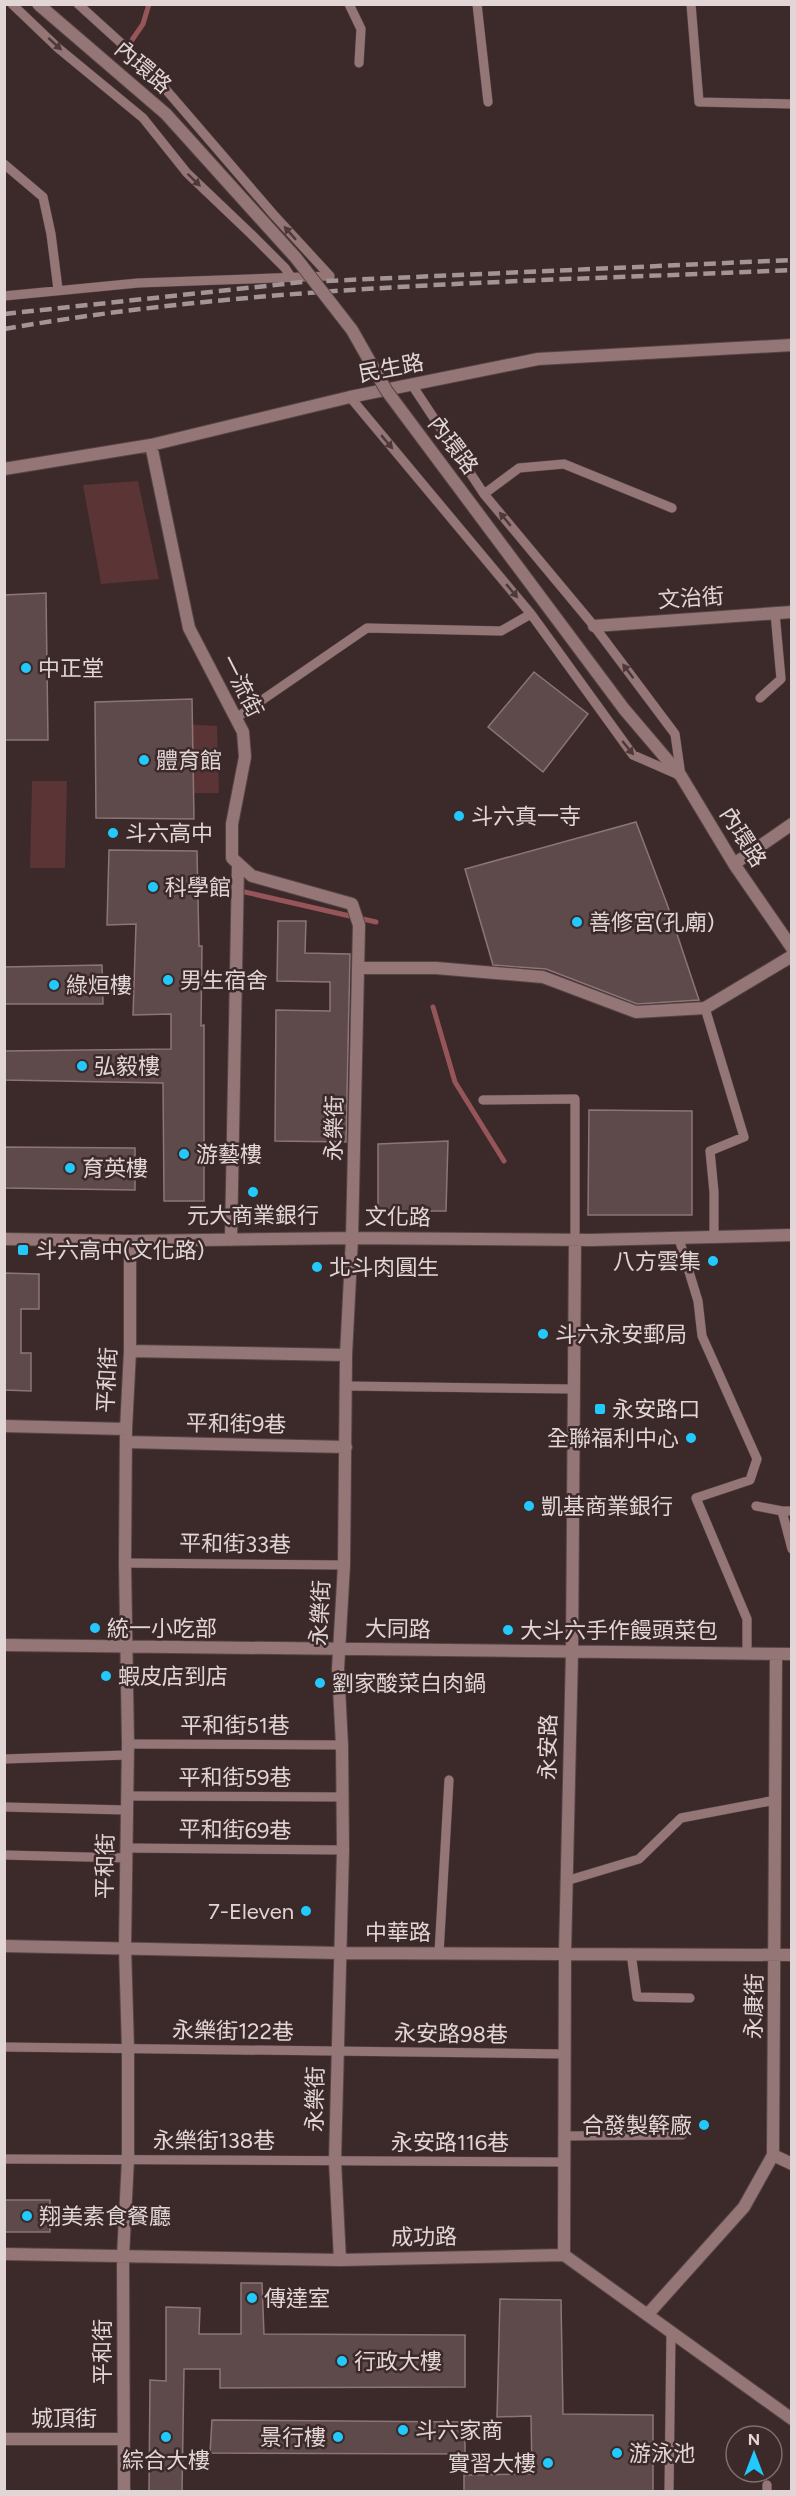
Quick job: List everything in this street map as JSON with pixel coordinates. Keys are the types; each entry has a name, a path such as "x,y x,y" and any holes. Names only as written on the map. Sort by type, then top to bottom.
{"street":[{"name":"內環路","path":"38,4 166,114 296,258 352,330 386,390 624,709 681,776 734,864 792,948"},
{"name":"民生路","path":"4,469 151,445 350,397 538,359 792,345"},
{"name":"一流街","path":"151,445 189,628 243,732 245,757 232,824 232,858 238,866 231,1240"},
{"name":"文治街","path":"594,626 792,612"},
{"path":"734,864 792,824"},
{"name":"永樂街","path":"238,866 252,876 352,904 360,925 352,1238 346,1355 348,1386 344,1565 338,1670 342,1745 343,1850 335,2161 340,2260"},
{"path":"358,968 436,968 543,977 636,1012 705,1008 792,956"},
{"name":"文化路","path":"4,1239 575,1240 792,1235"},
{"name":"永安路","path":"564,2255 565,1953 572,1652 575,1240"},
{"name":"平和街","path":"124,2492 123,2256 128,2159 125,1947 128,1749 125,1563 130,1241"},
{"path":"130,1352 346,1355"},
{"name":"平和街9巷","path":"4,1426 126,1436 346,1447"},
{"name":"大同路","path":"4,1645 792,1654"},
{"name":"永康街","path":"648,2314 744,2207 773,2155 776,1955 776,1654"},
{"name":"中華路","path":"4,1946 340,1953 792,1954"},
{"path":"773,2155 792,2164"},
{"name":"成功路","path":"4,2254 340,2260 564,2255"},
{"path":"564,2255 792,2419"},
{"name":"城頂街","path":"4,2439 123,2439"}],"lane":[{"path":"12,4 58,48 143,118 187,173 251,234 291,277"},
{"path":"4,296 138,283 330,276 143,63 78,4"},
{"path":"349,4 361,29 359,63"},
{"path":"477,4 488,102"},
{"path":"691,4 699,102 792,104"},
{"path":"4,164 43,197 58,289"},
{"path":"412,385 484,494 594,626 675,734 681,776"},
{"path":"350,397 531,614 633,755 681,776"},
{"path":"484,494 519,468 564,464 672,508"},
{"path":"760,698 781,679 775,613"},
{"path":"236,718 367,628 501,631 531,614"},
{"path":"705,1008 744,1137 710,1151 714,1192 714,1238"},
{"path":"483,1100 575,1099 575,1240"},
{"path":"679,1239 698,1301 702,1336 757,1459 750,1480 696,1498 747,1619 747,1654"},
{"path":"348,1386 573,1389"},
{"path":"756,1506 787,1511 792,1549"},
{"name":"平和街33巷","path":"125,1563 344,1565"},
{"name":"平和街51巷","path":"4,1759 128,1749 342,1745"},
{"path":"439,1953 449,1780"},
{"name":"平和街59巷","path":"127,1796 343,1797"},
{"path":"566,1881 639,1859 681,1818 776,1800"},
{"path":"4,1807 126,1810"},
{"name":"平和街69巷","path":"4,1855 343,1850"},
{"path":"631,1953 637,1997 690,1998"},
{"name":"永樂街122巷","path":"4,2047 337,2052"},
{"name":"永安路98巷","path":"337,2052 565,2054"},
{"path":"564,2136 682,2136"},
{"name":"永樂街138巷","path":"4,2158 335,2161"},
{"name":"永安路116巷","path":"335,2161 564,2162"},
{"path":"669,2492 671,2332"}],"shaded area":[{"path":"138,481 159,579 101,584 83,485"},
{"path":"184,724 217,726 219,793 184,793"},
{"path":"32,781 67,781 65,868 30,868"}],"building":[{"name":"中正堂","path":"46,593 48,740 4,740 4,595"},
{"path":"534,672 588,714 543,772 488,727"},
{"name":"體育館","path":"192,699 194,819 96,818 95,702"},
{"name":"善修宮(孔廟)","path":"636,822 667,904 699,1000 637,1004 546,969 493,965 465,869"},
{"path":"109,850 197,851 199,946 202,946 201,1026 204,1025 204,1201 164,1201 163,1083 4,1080 4,1051 171,1049 171,1014 133,1015 136,924 107,925"},
{"path":"278,921 306,921 305,953 350,954 346,1142 275,1141 276,1010 330,1011 330,982 277,981"},
{"name":"綠烜樓","path":"102,965 103,1004 4,1004 4,967"},
{"path":"589,1110 692,1111 692,1215 588,1215"},
{"path":"448,1141 446,1211 378,1211 378,1144"},
{"name":"育英樓","path":"4,1147 135,1148 135,1190 4,1188"},
{"path":"4,1273 39,1274 39,1309 21,1309 21,1353 31,1353 31,1391 4,1390"},
{"name":"翔美素食餐廳","path":"4,2200 50,2200 50,2232 4,2232"},
{"name":"行政大樓","path":"241,2283 262,2283 264,2334 465,2335 465,2387 220,2388 220,2369 184,2369 182,2492 149,2492 150,2380 166,2381 166,2307 200,2308 199,2334 241,2334"},
{"path":"500,2299 561,2300 563,2414 653,2415 653,2492 464,2492 464,2475 532,2474 531,2416 497,2417"},
{"name":"景行樓","path":"212,2420 465,2422 465,2454 210,2453"}],"waterway":[{"path":"132,40 143,24 149,4"},
{"path":"245,892 376,922"},
{"path":"433,1007 455,1082 504,1161"}],"railway":[{"path":"4,314 303,282 792,260"},
{"path":"4,329 200,302 298,294 496,282 792,270"}],"place":[{"name":"中正堂","path":"26,668"},
{"name":"體育館","path":"144,760"},
{"name":"斗六真一寺","path":"459,816"},
{"name":"斗六高中","path":"113,833"},
{"name":"科學館","path":"153,887"},
{"name":"善修宮(孔廟)","path":"577,922"},
{"name":"男生宿舍","path":"168,980"},
{"name":"綠烜樓","path":"54,985"},
{"name":"弘毅樓","path":"82,1066"},
{"name":"游藝樓","path":"184,1154"},
{"name":"育英樓","path":"70,1168"},
{"name":"元大商業銀行","path":"253,1192"},
{"name":"斗六高中(文化路)","path":"23,1250"},
{"name":"八方雲集","path":"713,1261"},
{"name":"北斗肉圓生","path":"317,1267"},
{"name":"斗六永安郵局","path":"543,1334"},
{"name":"永安路口","path":"600,1409"},
{"name":"全聯福利中心","path":"691,1438"},
{"name":"凱基商業銀行","path":"529,1506"},
{"name":"統一小吃部","path":"95,1628"},
{"name":"大斗六手作饅頭菜包","path":"508,1630"},
{"name":"蝦皮店到店","path":"106,1676"},
{"name":"劉家酸菜白肉鍋","path":"320,1683"},
{"name":"7-Eleven","path":"306,1911"},
{"name":"合發製簳廠","path":"704,2125"},
{"name":"翔美素食餐廳","path":"27,2216"},
{"name":"傳達室","path":"252,2298"},
{"name":"行政大樓","path":"342,2361"},
{"name":"斗六家商","path":"403,2430"},
{"name":"綜合大樓","path":"166,2437"},
{"name":"景行樓","path":"338,2437"},
{"name":"游泳池","path":"617,2453"},
{"name":"實習大樓","path":"548,2463"}]}
